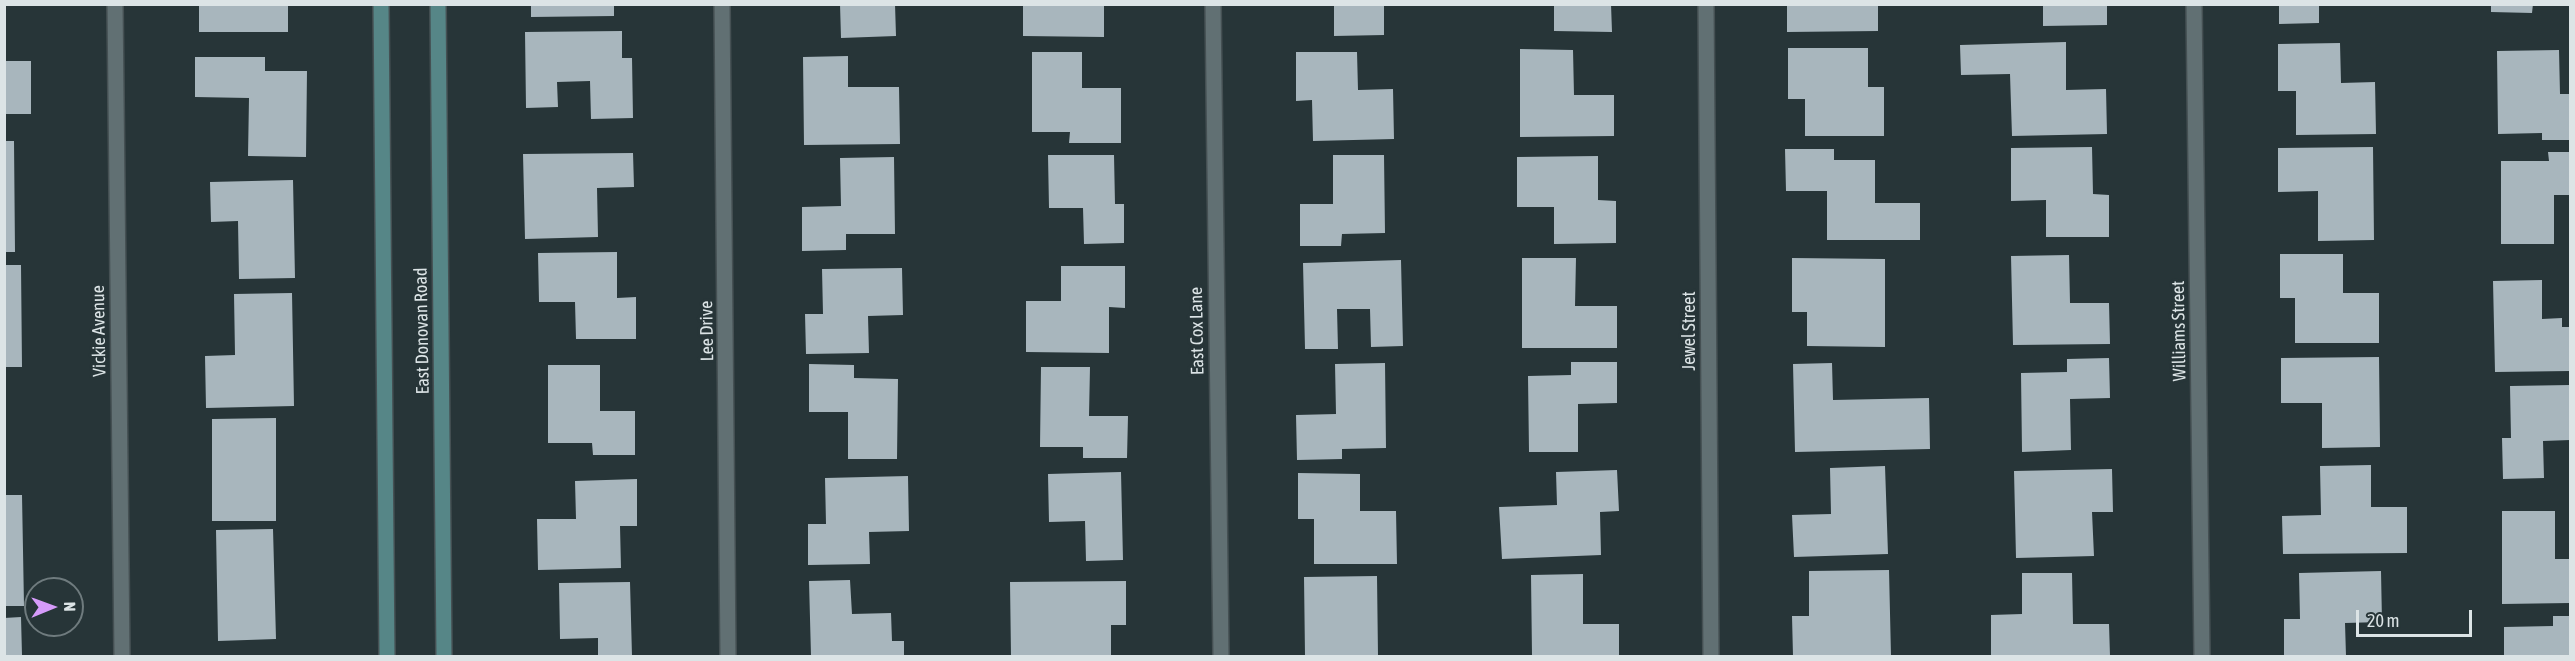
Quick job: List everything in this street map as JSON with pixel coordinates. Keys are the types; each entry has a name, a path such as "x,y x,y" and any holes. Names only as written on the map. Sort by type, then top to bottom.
{"main road":[{"name":"East Donovan Road","path":"381,4 387,657"},
{"name":"East Donovan Road","path":"438,4 444,657"}],"street":[{"name":"Vickie Avenue","path":"115,4 122,657"},
{"name":"Lee Drive","path":"722,4 728,657"},
{"name":"East Cox Lane","path":"1213,4 1221,657"},
{"name":"Jewel Street","path":"1706,4 1711,657"},
{"name":"Williams Street","path":"2194,4 2202,657"}],"building":[{"path":"199,4 288,4 288,32 199,32"},
{"path":"840,4 895,4 896,36 841,38"},
{"path":"1023,4 1104,4 1104,37 1023,36"},
{"path":"1334,4 1384,4 1384,35 1334,36"},
{"path":"1554,4 1611,4 1612,32 1554,31"},
{"path":"1787,4 1878,4 1878,31 1787,32"},
{"path":"2043,4 2107,4 2107,25 2043,26"},
{"path":"2279,4 2319,4 2319,23 2279,24"},
{"path":"2491,4 2533,4 2532,13 2491,12"},
{"path":"531,5 614,5 614,16 531,17"},
{"path":"622,31 622,58 632,58 633,118 591,119 590,81 557,82 558,107 526,108 525,32"},
{"path":"2066,42 2066,90 2106,89 2107,134 2012,136 2010,74 1961,75 1960,45"},
{"path":"2340,43 2341,83 2375,82 2376,134 2296,135 2296,91 2278,91 2278,44"},
{"path":"1788,48 1868,48 1868,87 1884,87 1884,136 1805,136 1805,99 1788,99"},
{"path":"1520,49 1573,50 1574,95 1614,95 1614,136 1520,137"},
{"path":"2559,50 2560,94 2570,94 2570,140 2542,140 2542,133 2498,134 2497,51"},
{"path":"1032,52 1082,52 1082,88 1121,88 1121,143 1069,143 1070,132 1032,132"},
{"path":"1296,52 1357,52 1358,90 1393,89 1394,139 1313,141 1312,100 1296,101"},
{"path":"848,56 848,87 899,87 900,144 804,145 803,57"},
{"path":"195,57 265,57 265,71 307,71 306,157 248,156 249,98 195,97"},
{"path":"4,61 31,61 31,114 4,114"},
{"path":"4,141 14,141 15,252 4,252"},
{"path":"2092,147 2093,194 2109,195 2109,237 2046,237 2046,200 2011,201 2011,148"},
{"path":"2373,147 2374,240 2318,241 2318,191 2278,192 2278,148"},
{"path":"1785,149 1834,149 1834,160 1875,160 1875,203 1920,203 1920,240 1827,240 1827,191 1786,191"},
{"path":"2548,152 2570,152 2570,195 2554,195 2554,244 2501,244 2501,161 2549,161"},
{"path":"633,153 634,187 597,188 598,237 525,239 523,154"},
{"path":"1048,155 1114,155 1115,204 1124,204 1124,243 1084,244 1083,208 1049,208"},
{"path":"1333,155 1384,155 1385,233 1342,234 1341,246 1300,246 1300,204 1333,204"},
{"path":"1598,156 1598,200 1616,201 1616,243 1554,244 1554,207 1517,207 1517,157"},
{"path":"894,157 895,234 846,234 846,250 802,251 802,207 841,206 840,158"},
{"path":"293,180 295,278 239,279 238,221 211,222 210,182"},
{"path":"617,252 617,298 636,297 636,339 576,339 575,302 539,302 538,253"},
{"path":"2280,254 2343,254 2343,293 2379,293 2379,343 2295,343 2295,298 2280,298"},
{"path":"2069,255 2070,303 2109,303 2110,344 2013,345 2011,256"},
{"path":"1522,258 1576,258 1575,306 1617,306 1617,348 1522,348"},
{"path":"1792,258 1885,259 1885,347 1807,346 1807,312 1792,312"},
{"path":"1401,260 1403,346 1371,347 1370,309 1337,309 1338,349 1305,349 1303,263"},
{"path":"4,265 21,265 22,367 4,367"},
{"path":"1061,266 1125,266 1125,308 1109,307 1109,353 1026,352 1026,301 1061,301"},
{"path":"902,268 903,315 868,316 869,353 806,354 805,314 823,314 822,269"},
{"path":"2542,280 2542,319 2562,318 2562,327 2570,327 2570,371 2495,372 2493,281"},
{"path":"292,293 294,406 206,408 205,356 235,355 234,294"},
{"path":"2379,357 2380,447 2322,448 2322,403 2281,403 2281,358"},
{"path":"2109,358 2110,398 2070,399 2071,450 2022,452 2021,373 2067,372 2067,359"},
{"path":"1571,362 1617,362 1617,403 1578,404 1578,452 1529,452 1528,376 1571,375"},
{"path":"1385,363 1386,448 1342,449 1342,459 1297,460 1296,415 1336,414 1335,364"},
{"path":"1832,363 1833,400 1929,398 1930,449 1795,452 1793,364"},
{"path":"809,364 854,365 854,378 898,379 897,459 848,459 848,412 809,412"},
{"path":"548,365 600,365 600,411 635,411 635,455 593,455 592,443 548,443"},
{"path":"1041,367 1090,367 1089,416 1128,416 1127,458 1083,458 1083,447 1040,447"},
{"path":"2570,385 2570,440 2543,441 2544,478 2503,479 2502,438 2511,438 2510,386"},
{"path":"276,418 276,521 212,521 212,419"},
{"path":"2371,465 2371,507 2407,507 2407,553 2283,554 2282,516 2321,515 2320,466"},
{"path":"1885,466 1888,554 1794,557 1792,515 1831,514 1830,468"},
{"path":"2112,469 2113,512 2092,512 2094,556 2016,558 2014,471"},
{"path":"1617,470 1619,511 1600,512 1601,555 1502,559 1499,507 1557,505 1556,472"},
{"path":"1121,472 1123,560 1086,561 1085,521 1049,522 1048,474"},
{"path":"1298,473 1360,474 1360,511 1396,511 1397,564 1314,564 1314,519 1298,519"},
{"path":"908,476 909,531 869,532 870,564 808,565 808,524 826,524 825,478"},
{"path":"637,479 637,526 620,526 621,568 538,570 537,519 576,519 575,481"},
{"path":"4,495 22,495 24,606 4,606"},
{"path":"2502,511 2555,511 2555,559 2570,559 2570,603 2502,604"},
{"path":"273,529 276,639 218,641 216,530"},
{"path":"1889,570 1891,656 1793,656 1792,616 1809,616 1809,571"},
{"path":"2381,571 2382,622 2345,623 2346,656 2284,656 2284,619 2300,619 2299,573"},
{"path":"2022,573 2072,573 2073,624 2109,624 2110,656 1991,656 1991,615 2022,614"},
{"path":"1583,574 1583,624 1619,624 1619,656 1532,656 1531,575"},
{"path":"1377,576 1378,656 1305,656 1304,577"},
{"path":"850,580 852,614 891,613 892,641 904,641 904,656 811,656 809,581"},
{"path":"1126,581 1126,625 1111,625 1111,656 1011,656 1010,582"},
{"path":"630,582 632,656 598,656 598,638 560,639 559,583"},
{"path":"2553,616 2570,616 2570,656 2504,656 2504,627 2553,626"},
{"path":"21,617 22,655 4,656 4,618"}]}
